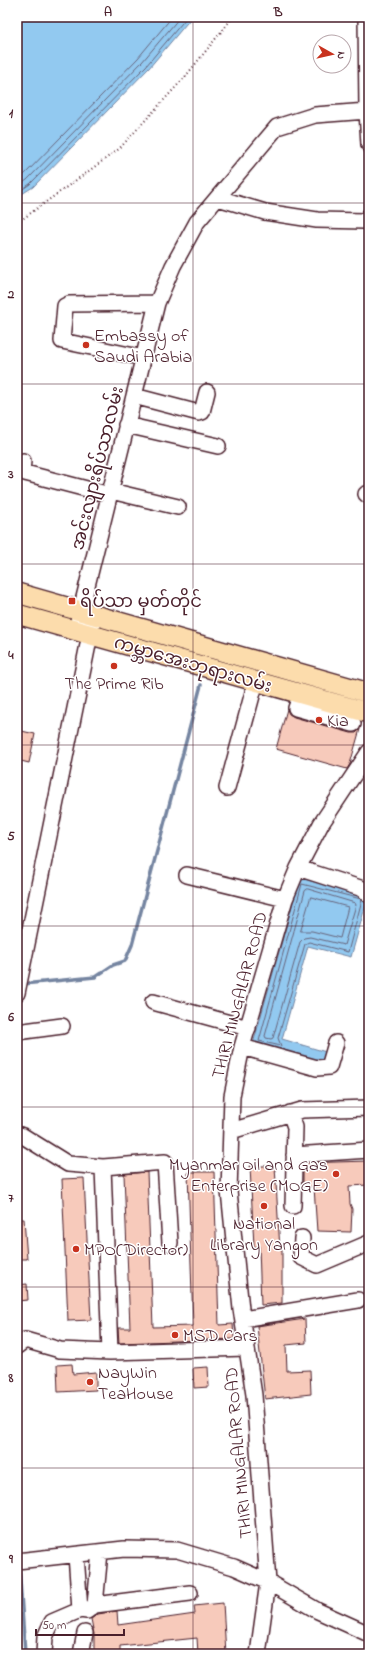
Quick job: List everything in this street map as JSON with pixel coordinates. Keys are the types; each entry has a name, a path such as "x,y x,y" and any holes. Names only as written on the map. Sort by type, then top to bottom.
{"main road":[{"name":"ကမ္ဘာအေးဘုရားလမ်း","path":"17,594 369,693"},
{"name":"ကမ္ဘာအေးဘုရားလမ်း","path":"17,614 369,713"}],"street":[{"path":"366,17 367,111 369,145"},
{"name":"အင်းလျားရိပ်သာလမ်း","path":"17,993 110,493 157,303 173,266 197,222 278,127 315,115 367,111"},
{"path":"218,198 264,212 317,220 367,221 369,216"},
{"path":"144,358 62,341 64,310 65,306 69,304 157,303"},
{"path":"134,396 199,413 202,412 204,408 207,392"},
{"path":"126,425 218,446"},
{"path":"22,461 21,469 22,472 25,473 178,507"},
{"path":"227,788 256,682"},
{"path":"301,694 296,708 353,724"},
{"name":"THIRI MINGALAR ROAD","path":"258,1654 268,1582 254,1395 243,1319 229,1191 232,1096 242,1047 285,899 298,868 321,824 369,752"},
{"path":"298,868 364,889 369,896"},
{"path":"186,875 285,899"},
{"path":"153,1002 248,1028"},
{"path":"17,1032 62,1026"},
{"path":"242,1047 317,1068 328,1067 336,1042"},
{"path":"231,1131 302,1110 369,1108"},
{"path":"290,1113 295,1127 293,1206"},
{"path":"17,1134 23,1136 68,1164 103,1167 165,1162 170,1244"},
{"path":"294,1155 369,1150"},
{"path":"103,1167 110,1352"},
{"path":"302,1238 301,1257 317,1265 369,1243"},
{"path":"243,1319 358,1300"},
{"path":"17,1346 25,1340 60,1350 110,1352 247,1348"},
{"path":"17,1561 124,1550 176,1550 234,1566 268,1582 318,1611 369,1634"},
{"path":"95,1605 100,1552"},
{"path":"76,1555 80,1610"},
{"path":"44,1654 44,1637 52,1622 80,1610 87,1611 95,1605 190,1593"},
{"path":"81,1654 85,1633"}],"path":[{"path":"17,223 119,149 185,77 233,17"}],"water":[{"path":"17,17 192,17 149,68 33,187 17,197"},
{"path":"300,878 368,897 351,957 308,946 282,1039 326,1052 323,1063 253,1044"}],"building":[{"path":"287,709 289,714 294,717 351,733 356,733 360,729 350,764 347,769 276,749"},
{"path":"17,730 35,734 29,763 17,760"},
{"path":"369,1161 369,1185 349,1186 350,1204 352,1209 351,1232 317,1231 314,1187 303,1187 303,1163"},
{"name":"National Library Yangon","path":"250,1166 275,1166 280,1250 282,1250 282,1303 261,1305 259,1246 254,1247"},
{"path":"147,1172 153,1327 193,1326 188,1172 214,1172 219,1325 233,1324 234,1339 119,1343 118,1328 130,1328 124,1174"},
{"name":"MPO(Director)","path":"84,1178 91,1320 68,1321 62,1179"},
{"path":"17,1219 24,1219 27,1259 17,1259"},
{"path":"27,1284 28,1300 17,1301 17,1285"},
{"path":"305,1319 306,1343 286,1345 287,1371 310,1370 311,1394 265,1399 257,1326"},
{"path":"72,1364 73,1374 96,1372 96,1390 58,1392 57,1365"},
{"path":"208,1367 209,1387 194,1388 193,1368"},
{"path":"223,1603 226,1654 198,1654 197,1638 120,1646 120,1654 94,1654 94,1634 91,1619 98,1614 117,1611 118,1625 195,1614 194,1606"}],"waterway":[{"path":"23,984 95,977 113,965 125,961 132,945 201,685"},
{"path":"17,1545 18,1557"},
{"path":"19,1564 25,1654"}],"place":[{"name":"Embassy of Saudi Arabia","path":"86,345"},
{"name":"ရိပ်သာ မှတ်တိုင်","path":"72,601"},
{"name":"The Prime Rib","path":"114,666"},
{"name":"Kia","path":"319,720"},
{"name":"Myanmar Oil and Gas Enterprise (MOGE)","path":"336,1174"},
{"name":"National Library Yangon","path":"264,1206"},
{"name":"MPO(Director)","path":"76,1249"},
{"name":"MSD Cars","path":"175,1335"},
{"name":"NayWin TeaHouse","path":"90,1382"}]}
